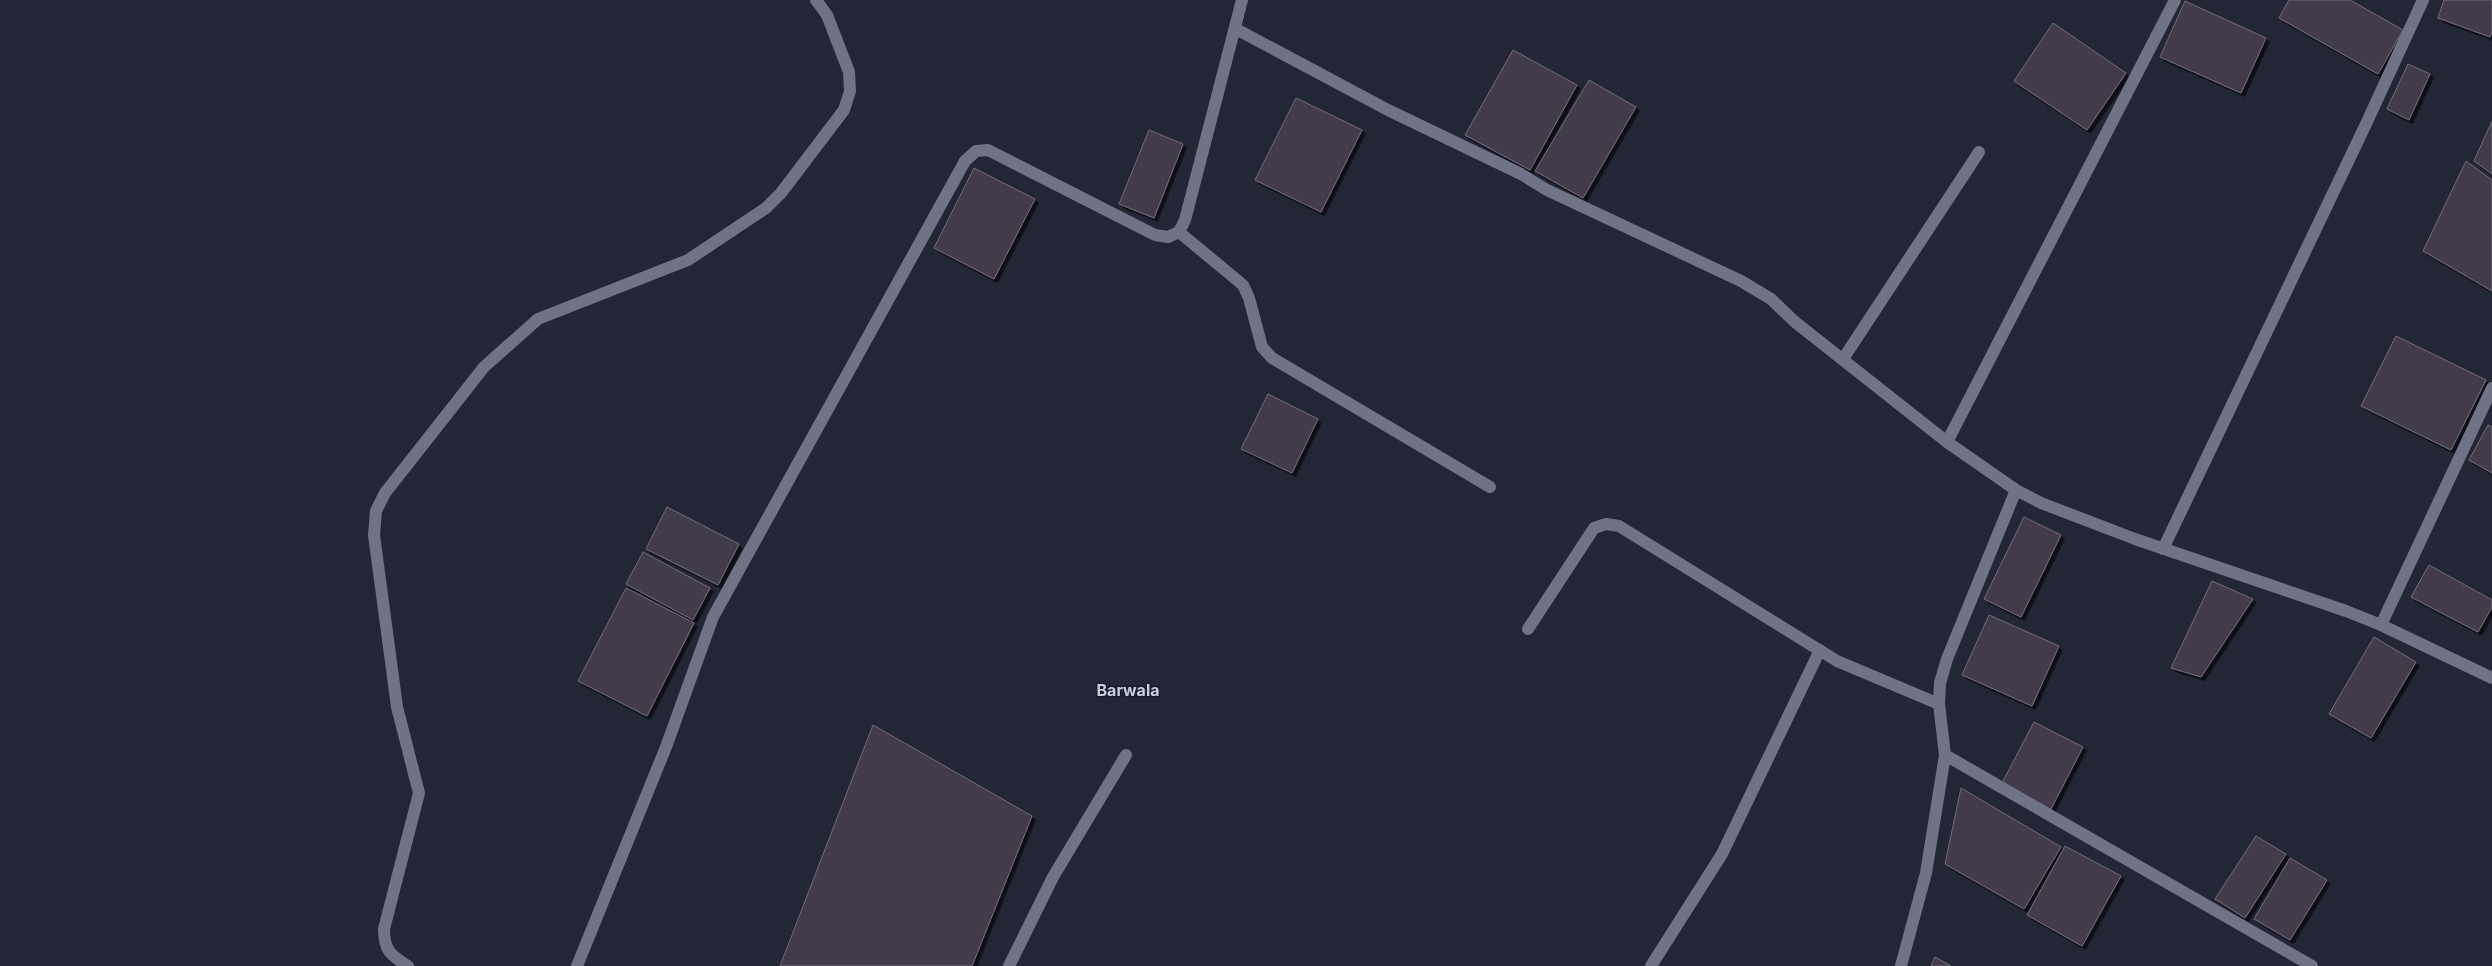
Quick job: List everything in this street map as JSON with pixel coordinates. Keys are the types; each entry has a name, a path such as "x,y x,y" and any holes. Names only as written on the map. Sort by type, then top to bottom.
{"street":[{"path":"408,966 393,957 384,943 384,929 419,793 397,707 374,535 376,512 385,492 484,367 538,319 688,260 766,208 781,193 844,110 850,91 848,72 827,15 816,0"},
{"path":"577,966 666,747 713,617 965,161 976,151 988,150 1155,235 1168,237 1179,232 1185,220 1236,30 1242,0"},
{"path":"1947,442 2175,0"},
{"path":"2163,549 2366,124 2423,0"},
{"path":"1236,30 1388,110 1521,174 1547,190 1741,281 1771,300 1947,442 2016,490 2041,503 2163,549 2381,625 2492,678"},
{"path":"1843,359 1979,152"},
{"path":"1179,232 1243,285 1249,298 1262,347 1272,358 1490,487"},
{"path":"2381,625 2492,388"},
{"path":"1901,966 1926,873 1944,755 1939,704 1940,682 1947,659 2016,490"},
{"path":"1528,629 1586,538 1594,528 1606,524 1619,526 1854,670 1939,704"},
{"path":"1650,966 1722,854 1820,650"},
{"path":"1009,966 1052,877 1126,755"},
{"path":"1944,755 2312,966"}],"building":[{"path":"2289,0 2350,0 2403,30 2378,74 2279,18"},
{"path":"2444,0 2492,0 2492,32 2490,37 2438,18"},
{"path":"2185,1 2266,38 2241,93 2160,57"},
{"path":"2053,23 2126,73 2087,130 2014,81"},
{"path":"1513,50 1577,85 1530,170 1465,135"},
{"path":"2408,64 2430,74 2409,120 2387,109"},
{"path":"1589,80 1636,107 1583,198 1535,171"},
{"path":"1296,98 1362,130 1321,212 1255,180"},
{"path":"2492,121 2492,174 2474,161"},
{"path":"1149,130 1183,144 1154,218 1119,204"},
{"path":"2466,161 2492,180 2492,291 2423,251"},
{"path":"974,168 1035,199 994,279 934,248"},
{"path":"2396,336 2486,380 2451,450 2361,406"},
{"path":"1268,394 1318,419 1292,473 1241,449"},
{"path":"2488,425 2492,427 2492,473 2469,460"},
{"path":"667,507 739,544 718,585 646,549"},
{"path":"2024,517 2061,535 2021,617 1984,599"},
{"path":"643,552 710,588 693,620 626,584"},
{"path":"2429,565 2492,600 2492,607 2478,632 2411,597"},
{"path":"2212,581 2253,599 2201,677 2171,668"},
{"path":"626,588 694,623 647,716 578,681"},
{"path":"1989,615 2059,646 2032,706 1962,675"},
{"path":"2374,637 2416,662 2371,738 2329,714"},
{"path":"2034,722 2083,747 2050,811 2001,785"},
{"path":"873,725 1032,816 972,966 780,966"},
{"path":"1961,788 2061,847 2024,909 1945,864"},
{"path":"2256,836 2286,854 2245,918 2215,899"},
{"path":"2065,846 2121,876 2082,946 2027,915"},
{"path":"2290,858 2327,880 2290,940 2254,919"},
{"path":"1935,957 1951,966 1931,966"}],"district":[{"name":"Barwala","path":"1128,690"}]}
